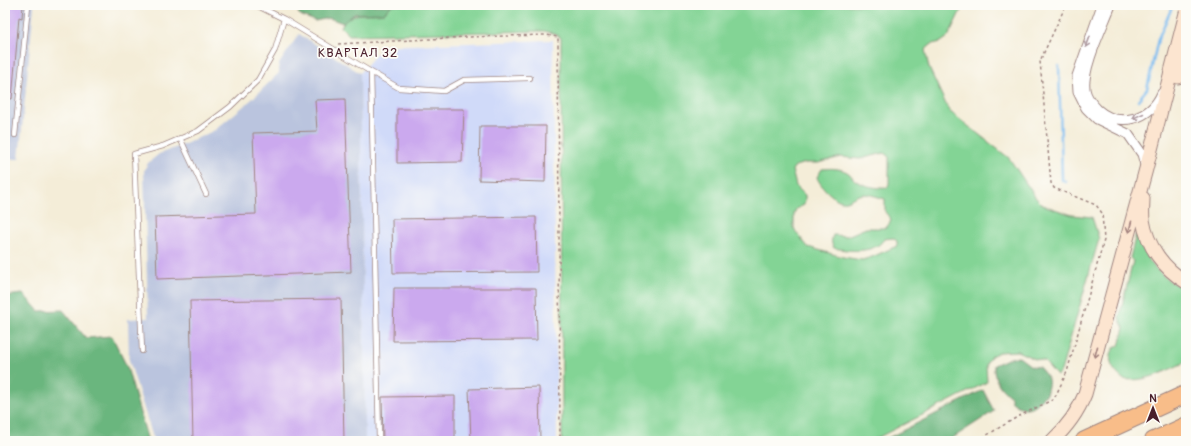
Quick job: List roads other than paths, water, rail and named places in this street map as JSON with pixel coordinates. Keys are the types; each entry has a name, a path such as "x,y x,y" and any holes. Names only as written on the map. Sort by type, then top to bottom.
{"highway":[{"path":"1084,441 1186,394"},
{"path":"1154,441 1186,426"}],"main road":[{"path":"1052,441 1066,427 1083,400 1146,170 1186,13"},
{"path":"1186,54 1183,59 1159,139 1143,198 1143,220 1154,250 1163,264 1174,275 1186,282"}],"street":[{"path":"1102,5 1077,76 1078,92 1086,108 1097,119 1128,134 1142,154 1146,170"},
{"path":"1111,5 1088,63 1085,77 1085,90 1092,104 1102,114 1115,119 1128,120 1139,117 1151,109 1160,98 1169,76"}],"lane":[{"path":"15,135 28,5"},
{"path":"256,5 284,19 399,88 444,91 464,80 530,78"},
{"path":"142,351 134,154 163,146 198,131 230,108 258,80 275,50 284,19"},
{"path":"371,72 379,441"},
{"path":"180,138 206,194"}],"waterway":[{"path":"304,10 334,5"},
{"path":"1138,100 1147,89 1158,39 1173,5"},
{"path":"1059,66 1062,180 1066,182"}],"district":[{"name":"КВАРТАЛ 32","path":"358,52"}]}
